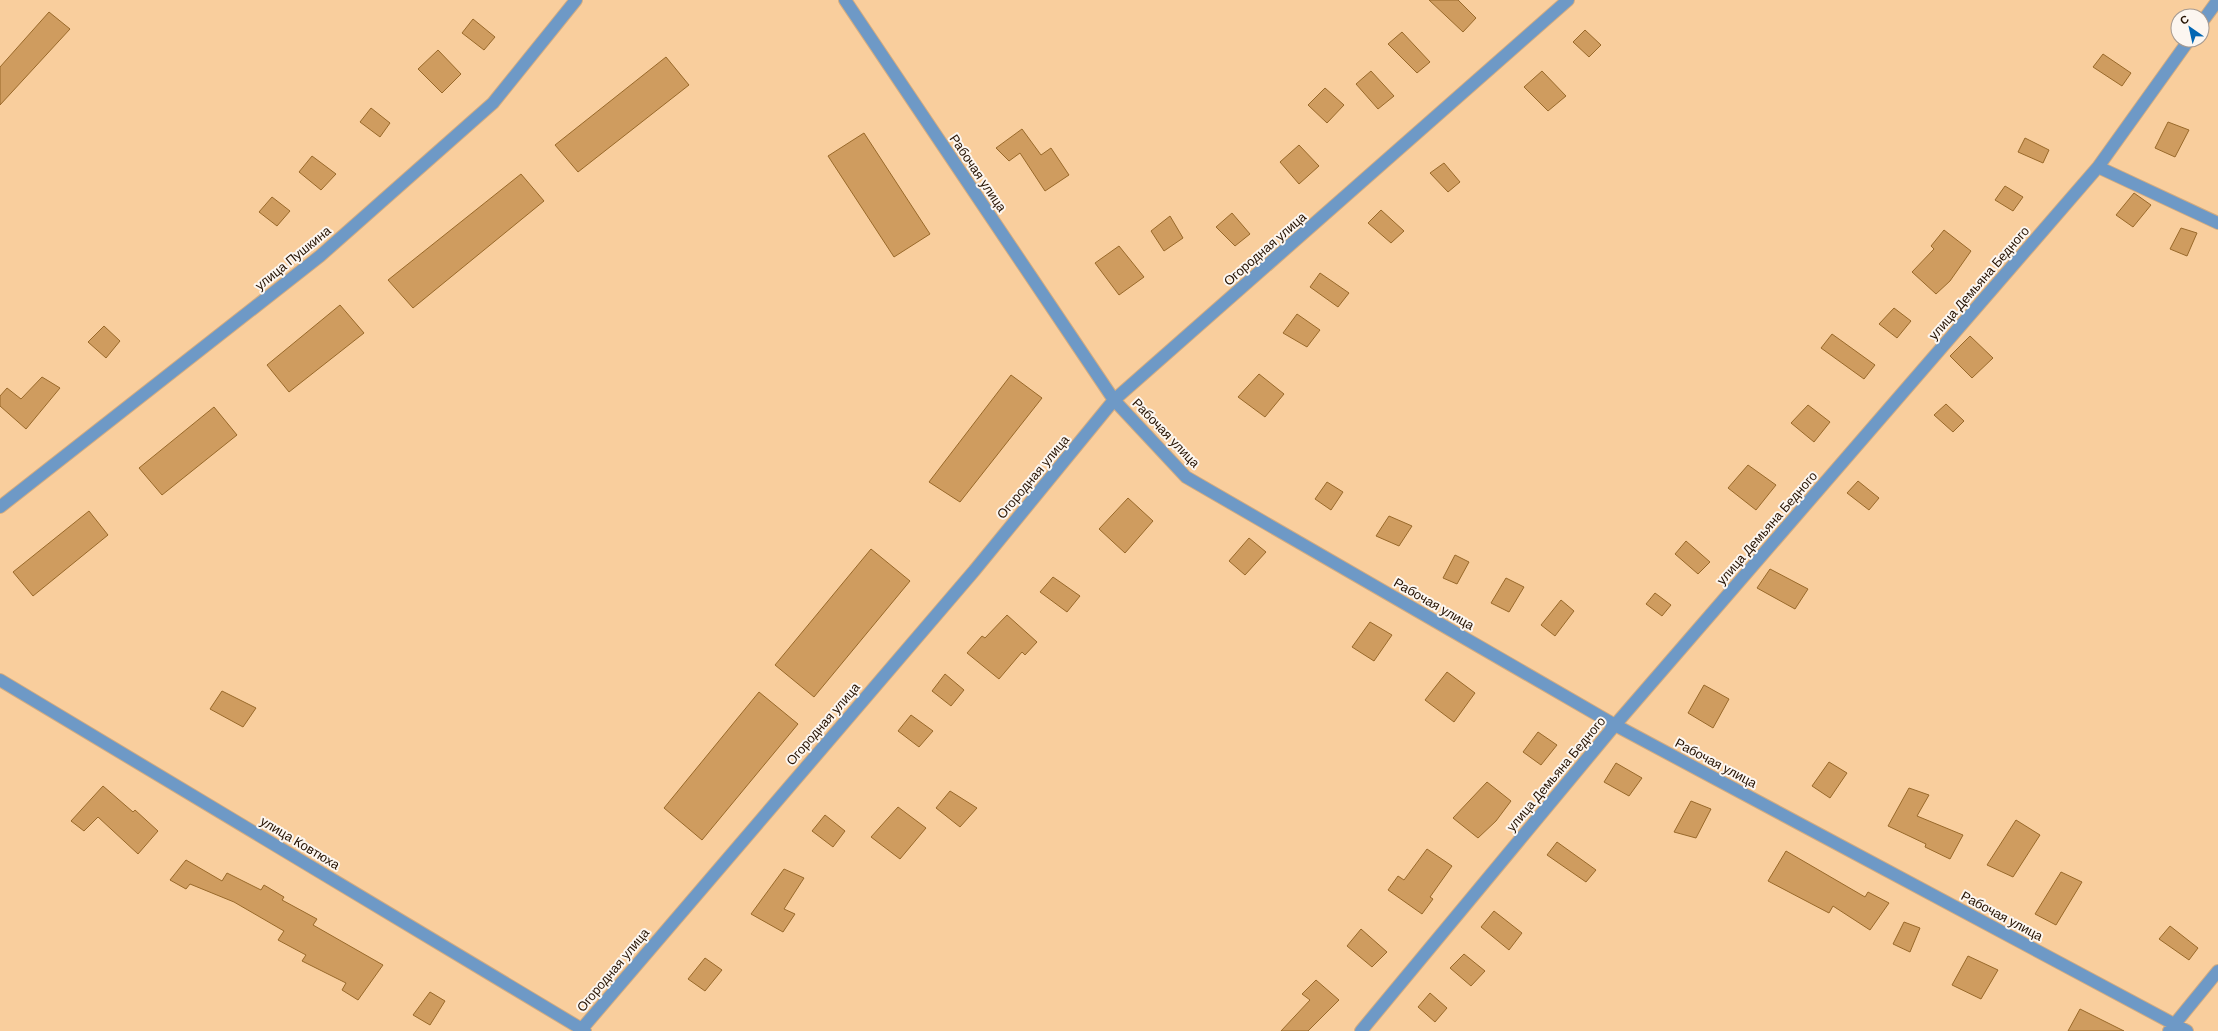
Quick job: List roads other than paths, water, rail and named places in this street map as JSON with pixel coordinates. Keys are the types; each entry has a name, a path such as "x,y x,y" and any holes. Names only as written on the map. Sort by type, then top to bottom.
{"street":[{"name":"улица Пушкина","path":"0,507 320,256 493,103 576,0"},
{"name":"Рабочая улица","path":"845,0 1114,400 1186,477 1615,725 2172,1028 2187,1031"},
{"name":"Огородная улица","path":"582,1030 974,571 1114,400 1568,0"},
{"path":"2210,11 2218,0"},
{"name":"улица Демьяна Бедного","path":"1361,1031 1615,725 2098,167 2183,48"},
{"path":"2098,167 2218,223"},
{"name":"улица Ковтюха","path":"0,680 582,1030"},
{"path":"2172,1028 2218,971"}]}
